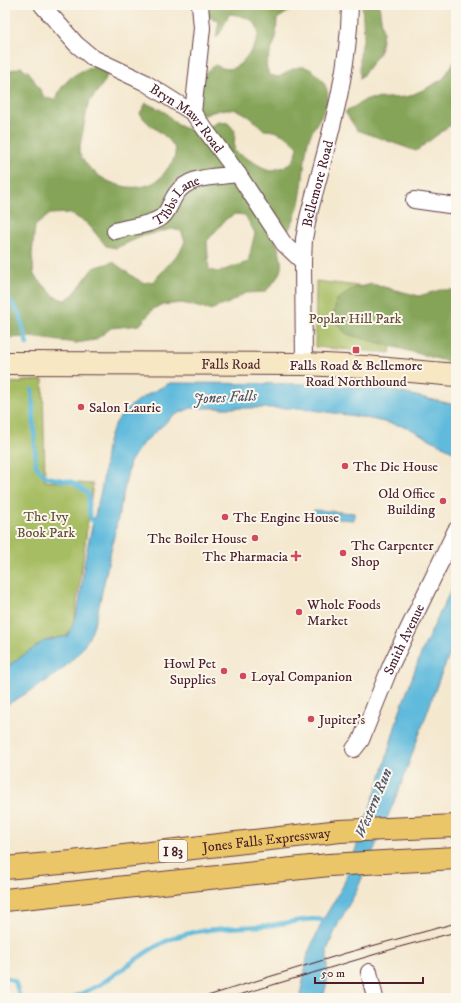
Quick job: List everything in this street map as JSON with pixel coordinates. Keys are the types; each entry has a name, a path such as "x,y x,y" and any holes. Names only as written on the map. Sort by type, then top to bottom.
{"highway":[{"name":"Jones Falls Expressway","path":"5,868 72,862 340,831 402,827 456,826"},
{"name":"I 83","path":"5,900 329,865 390,860 456,858"}],"main road":[{"name":"Falls Road","path":"5,363 304,364 364,367 456,375"}],"street":[{"name":"Bryn Mawr Road","path":"42,5 76,44 93,58 144,82 193,113 238,174 284,244 303,262"},
{"path":"193,113 202,28 200,5"},
{"name":"Bellemore Road","path":"304,364 304,239 308,218 341,91 347,53 350,5"},
{"name":"Tibbs Lane","path":"115,231 152,222 161,218 183,185 191,181 238,174"},
{"path":"414,200 456,206"},
{"name":"Smith Avenue","path":"354,749 361,740 391,665 456,530"},
{"path":"369,972 375,998"}],"green space":[{"path":"202,5 299,5 277,19 276,38 266,65 269,75 279,77 296,68 305,67 314,72 323,82 327,91 325,109 310,136 307,146 299,205 290,227 283,239 275,239 281,261 280,272 277,278 265,292 245,293 229,303 210,310 182,303 161,305 153,309 140,325 111,328 95,340 76,343 30,337 5,338 5,72 21,67 29,72 45,98 55,100 63,86 73,76 86,69 101,64 108,72 105,81 88,104 79,152 84,161 92,170 101,177 122,186 144,186 155,182 164,174 175,156 175,149 171,142 148,123 140,113 146,103 166,113 176,123 185,128 195,130 209,127 218,122 228,123 235,131 234,151 269,171 289,165 292,162 298,147 287,137 274,131 264,130 249,116 236,110 221,110 202,116 196,108 199,78 215,65 228,69 239,64 253,47 257,40 258,33 254,22 248,18 229,14 221,32 216,38 219,21 202,14","holes":["69,213 87,223 106,246 116,248 143,236 171,229 181,231 185,241 181,250 154,281 144,283 113,262 93,268 74,294 65,300 55,297 34,275 32,255 35,226 50,214","235,214 245,215 255,233 248,262 218,272 209,270 207,241 226,219"]},
{"path":"362,5 379,5 383,32 380,52 360,79 360,55 364,35"},
{"path":"456,59 456,125 449,126 416,151 357,130 345,112 367,99 407,97 425,89 443,79"},
{"name":"Poplar Hill Park","path":"316,281 400,291 390,353 315,347"},
{"path":"372,284 419,296 440,290 456,290 456,364 347,334 333,320 336,301 352,289"},
{"name":"The Ivy Book Park","path":"43,380 45,481 93,484 74,625 67,636 52,639 5,668 5,382 22,383 22,381"}],"water":[{"name":"Jones Falls","path":"170,383 308,384 385,389 456,405 456,453 407,427 361,417 300,408 191,408 173,416 142,444 130,462 97,615 88,639 81,650 62,669 40,685 5,706 5,668 44,641 67,636 75,620 88,546 104,477 106,450 115,425 130,406 143,397"},
{"path":"314,510 354,513 354,520 313,517"},
{"name":"Western Run","path":"456,579 456,641 441,674 401,785 356,892 338,924 327,950 327,982 323,998 300,998 308,953 323,920 343,886 383,770 399,713 422,651"}],"waterway":[{"path":"5,293 20,315 27,344"},
{"path":"32,390 36,466 46,477 72,482 88,493 91,519 98,525"},
{"path":"72,998 99,985 152,949 186,934 207,930 273,925 314,919 327,921"},
{"path":"5,977 15,981 20,998"}],"tram line":[{"path":"201,998 346,953 456,923"},
{"path":"229,998 403,946 456,932"}],"place":[{"name":"Falls Road & Bellemore Road Northbound","path":"356,350"},
{"name":"Salon Laurie","path":"81,407"},
{"name":"The Die House","path":"345,466"},
{"name":"Old Office Building","path":"443,501"},
{"name":"The Engine House","path":"225,517"},
{"name":"The Boiler House","path":"255,538"},
{"name":"The Carpenter Shop","path":"343,553"},
{"name":"The Pharmacia","path":"296,556"},
{"name":"Whole Foods Market","path":"299,612"},
{"name":"Howl Pet Supplies","path":"224,671"},
{"name":"Loyal Companion","path":"243,676"},
{"name":"Jupiter's","path":"311,719"}]}
